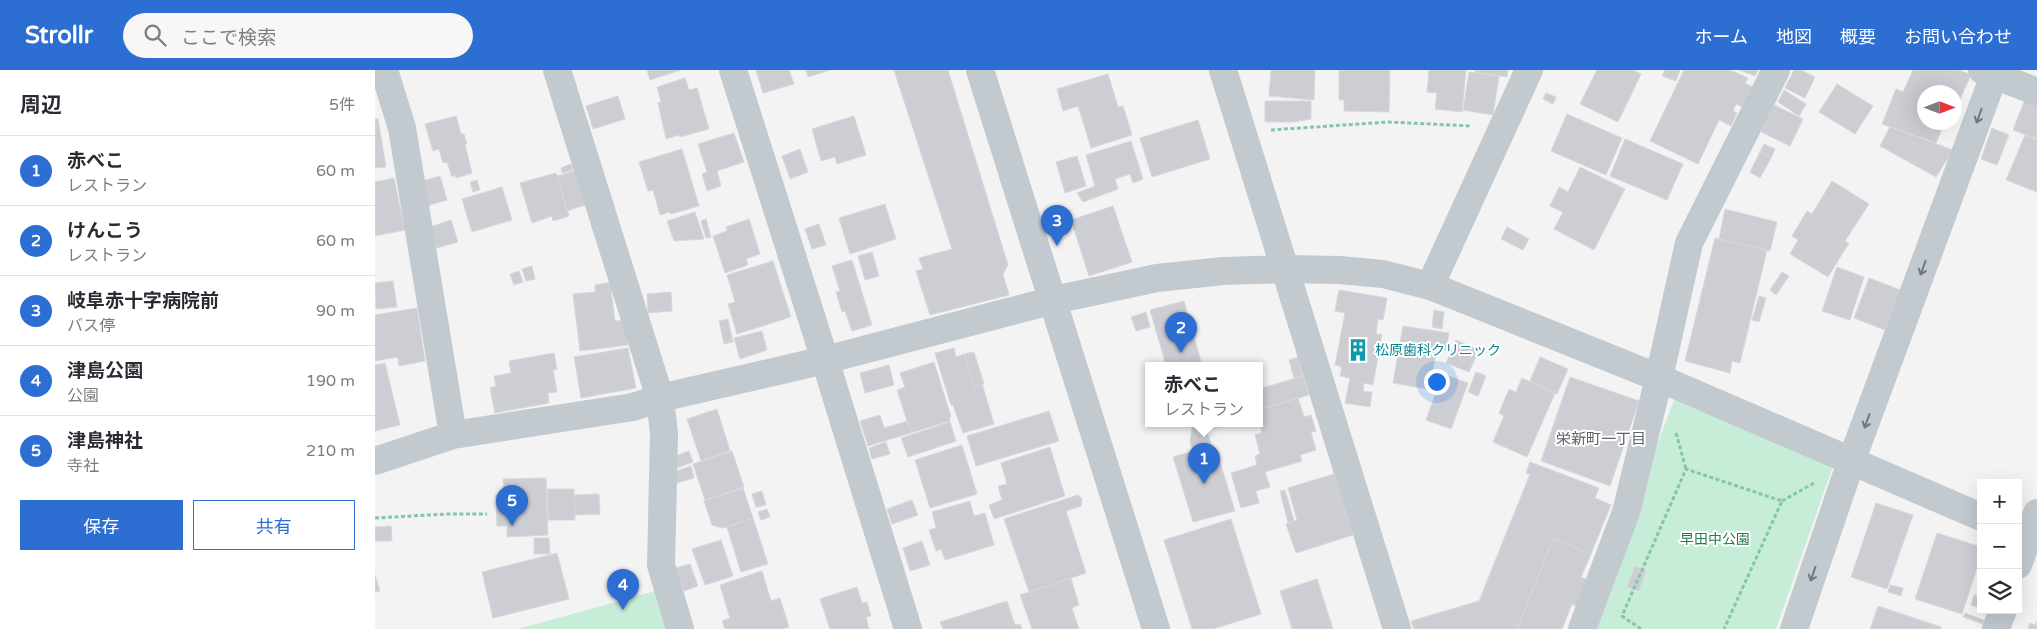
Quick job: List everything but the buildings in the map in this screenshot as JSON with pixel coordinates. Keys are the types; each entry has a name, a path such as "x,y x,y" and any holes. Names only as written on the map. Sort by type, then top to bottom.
{"street":[{"path":"384,70 402,128 453,435"},
{"path":"557,70 660,398 664,434 661,565 680,629"},
{"path":"733,70 908,629"},
{"path":"980,70 1054,300 1156,629"},
{"path":"1223,70 1397,629"},
{"path":"1430,286 1529,70"},
{"path":"1582,629 1626,512 1659,378 1689,243 1776,70"},
{"path":"1794,629 1851,462 1990,72 2037,92"},
{"path":"375,461 453,435 633,407 660,398 825,360 1054,300 1157,278 1223,271 1339,270 1383,274 1430,286 1659,378 1977,515"},
{"path":"2022,554 2030,531"},
{"path":"1996,629 2002,614"}],"path":[{"path":"1242,133 1388,122 1502,127"},
{"path":"1641,629 1622,616 1686,469 1783,501 1724,629"},
{"path":"375,518 487,514"}],"green space":[{"name":"早田中公園","path":"1674,400 1833,466 1776,629 1587,629"},
{"path":"655,591 666,629 518,629"}],"place":[{"name":"岐阜赤十字病院前","path":"1057,246"},
{"name":"松原歯科クリニック","path":"1358,350"},
{"name":"けんこう","path":"1181,353"},
{"name":"赤べこ","path":"1204,484"},
{"name":"津島神社","path":"512,526"},
{"name":"津島公園","path":"623,610"}],"district":[{"name":"栄新町一丁目","path":"1601,439"}]}
